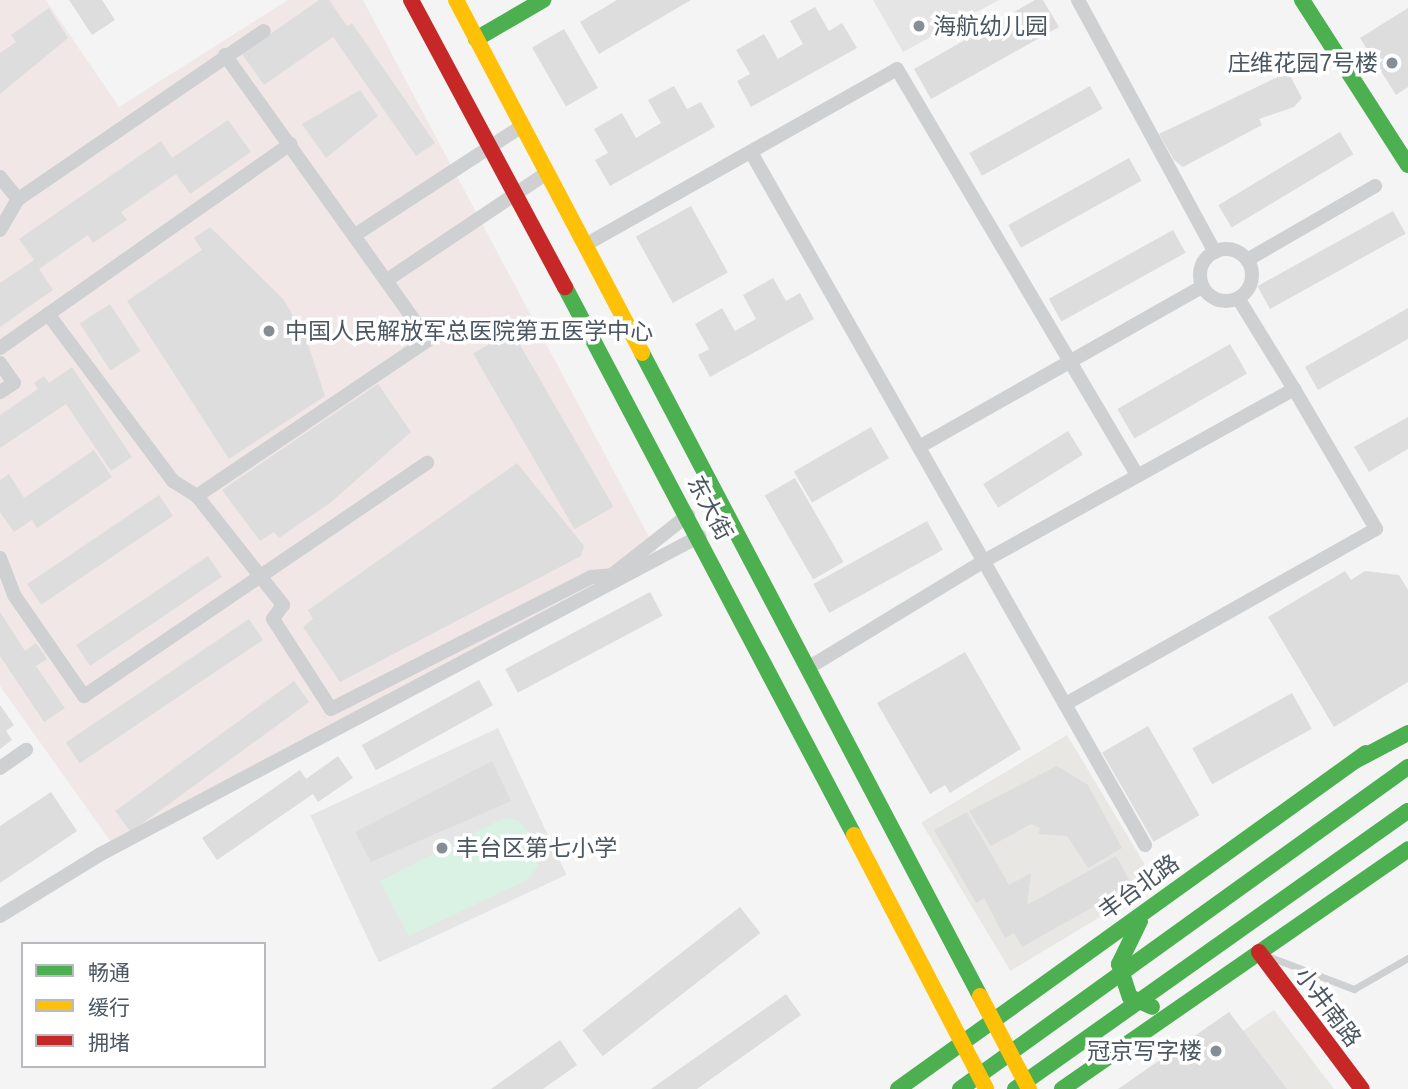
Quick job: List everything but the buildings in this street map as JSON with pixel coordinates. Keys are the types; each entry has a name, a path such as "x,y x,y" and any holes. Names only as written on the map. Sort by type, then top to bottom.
{"main road":[{"name":"东大街","path":"411,0 700,536 964,1041 986,1089"},
{"name":"东大街","path":"456,0 1029,1089"},
{"path":"476,39 543,0"},
{"path":"1303,0 1408,165"},
{"name":"丰台北路","path":"898,1089 1408,723"},
{"path":"1355,761 1408,733"},
{"path":"960,1089 1408,767"},
{"path":"1015,1089 1298,886 1408,811"},
{"path":"1062,1089 1408,849"},
{"path":"1149,908 1126,943 1119,964 1123,985 1130,997 1171,1013"},
{"name":"小井南路","path":"1259,952 1362,1089"}],"street":[{"path":"1078,0 1215,252"},
{"path":"0,230 18,199 225,55 264,31"},
{"path":"197,496 428,340 225,55"},
{"path":"585,245 752,154 897,69 1072,360 1137,475"},
{"path":"355,235 522,126"},
{"path":"0,348 290,144"},
{"path":"752,154 1146,845"},
{"path":"387,281 547,173"},
{"path":"0,177 18,199"},
{"path":"1247,260 1375,186"},
{"path":"1232,250 1247,260 1250,286 1238,298 1222,301 1202,287 1200,271 1215,252 1232,250"},
{"path":"919,447 1202,287"},
{"path":"1066,704 1376,529 1238,298"},
{"path":"48,314 173,481 197,496 283,605 272,619 331,709 591,577 612,575 688,514"},
{"path":"0,363 14,383 0,392"},
{"path":"808,668 984,561 1294,389"},
{"path":"0,558 14,595 84,696 427,463"},
{"path":"0,916 99,855 700,536"},
{"path":"0,768 26,750"}],"lane":[{"path":"1259,952 1354,989 1408,958"}],"shaded area":[{"name":"中国人民解放军总医院第五医学中心","path":"0,0 46,0 119,107 288,0 363,0 658,554 113,845 0,686"},
{"name":"海航幼儿园","path":"873,0 999,0 903,52"},
{"name":"丰台区第七小学","path":"498,728 566,875 379,962 310,815"},
{"path":"1067,735 1156,883 1010,971 921,823"},
{"path":"1274,1010 1334,1089 1156,1089"}],"green space":[{"path":"504,818 518,820 530,834 538,867 525,881 409,936 380,881"}],"traffic: fast":[{"path":"476,39 543,0"},
{"path":"1302,0 1408,165"},
{"path":"565,287 854,835"},
{"path":"642,353 980,996"},
{"path":"1355,761 1408,733"},
{"path":"898,1089 1366,753"},
{"path":"960,1089 1408,767"},
{"path":"1015,1089 1408,811"},
{"path":"1062,1089 1408,849"},
{"path":"1140,921 1119,964 1130,997 1152,1007"}],"traffic: slow":[{"path":"456,0 642,353"},
{"path":"854,835 986,1089"},
{"path":"980,996 1029,1089"}],"traffic: jam":[{"path":"411,0 565,287"},
{"path":"1259,952 1362,1089"}],"place":[{"name":"海航幼儿园","path":"919,26"},
{"name":"庄维花园7号楼","path":"1392,63"},
{"name":"中国人民解放军总医院第五医学中心","path":"269,331"},
{"name":"丰台区第七小学","path":"442,848"},
{"name":"冠京写字楼","path":"1216,1051"}]}
